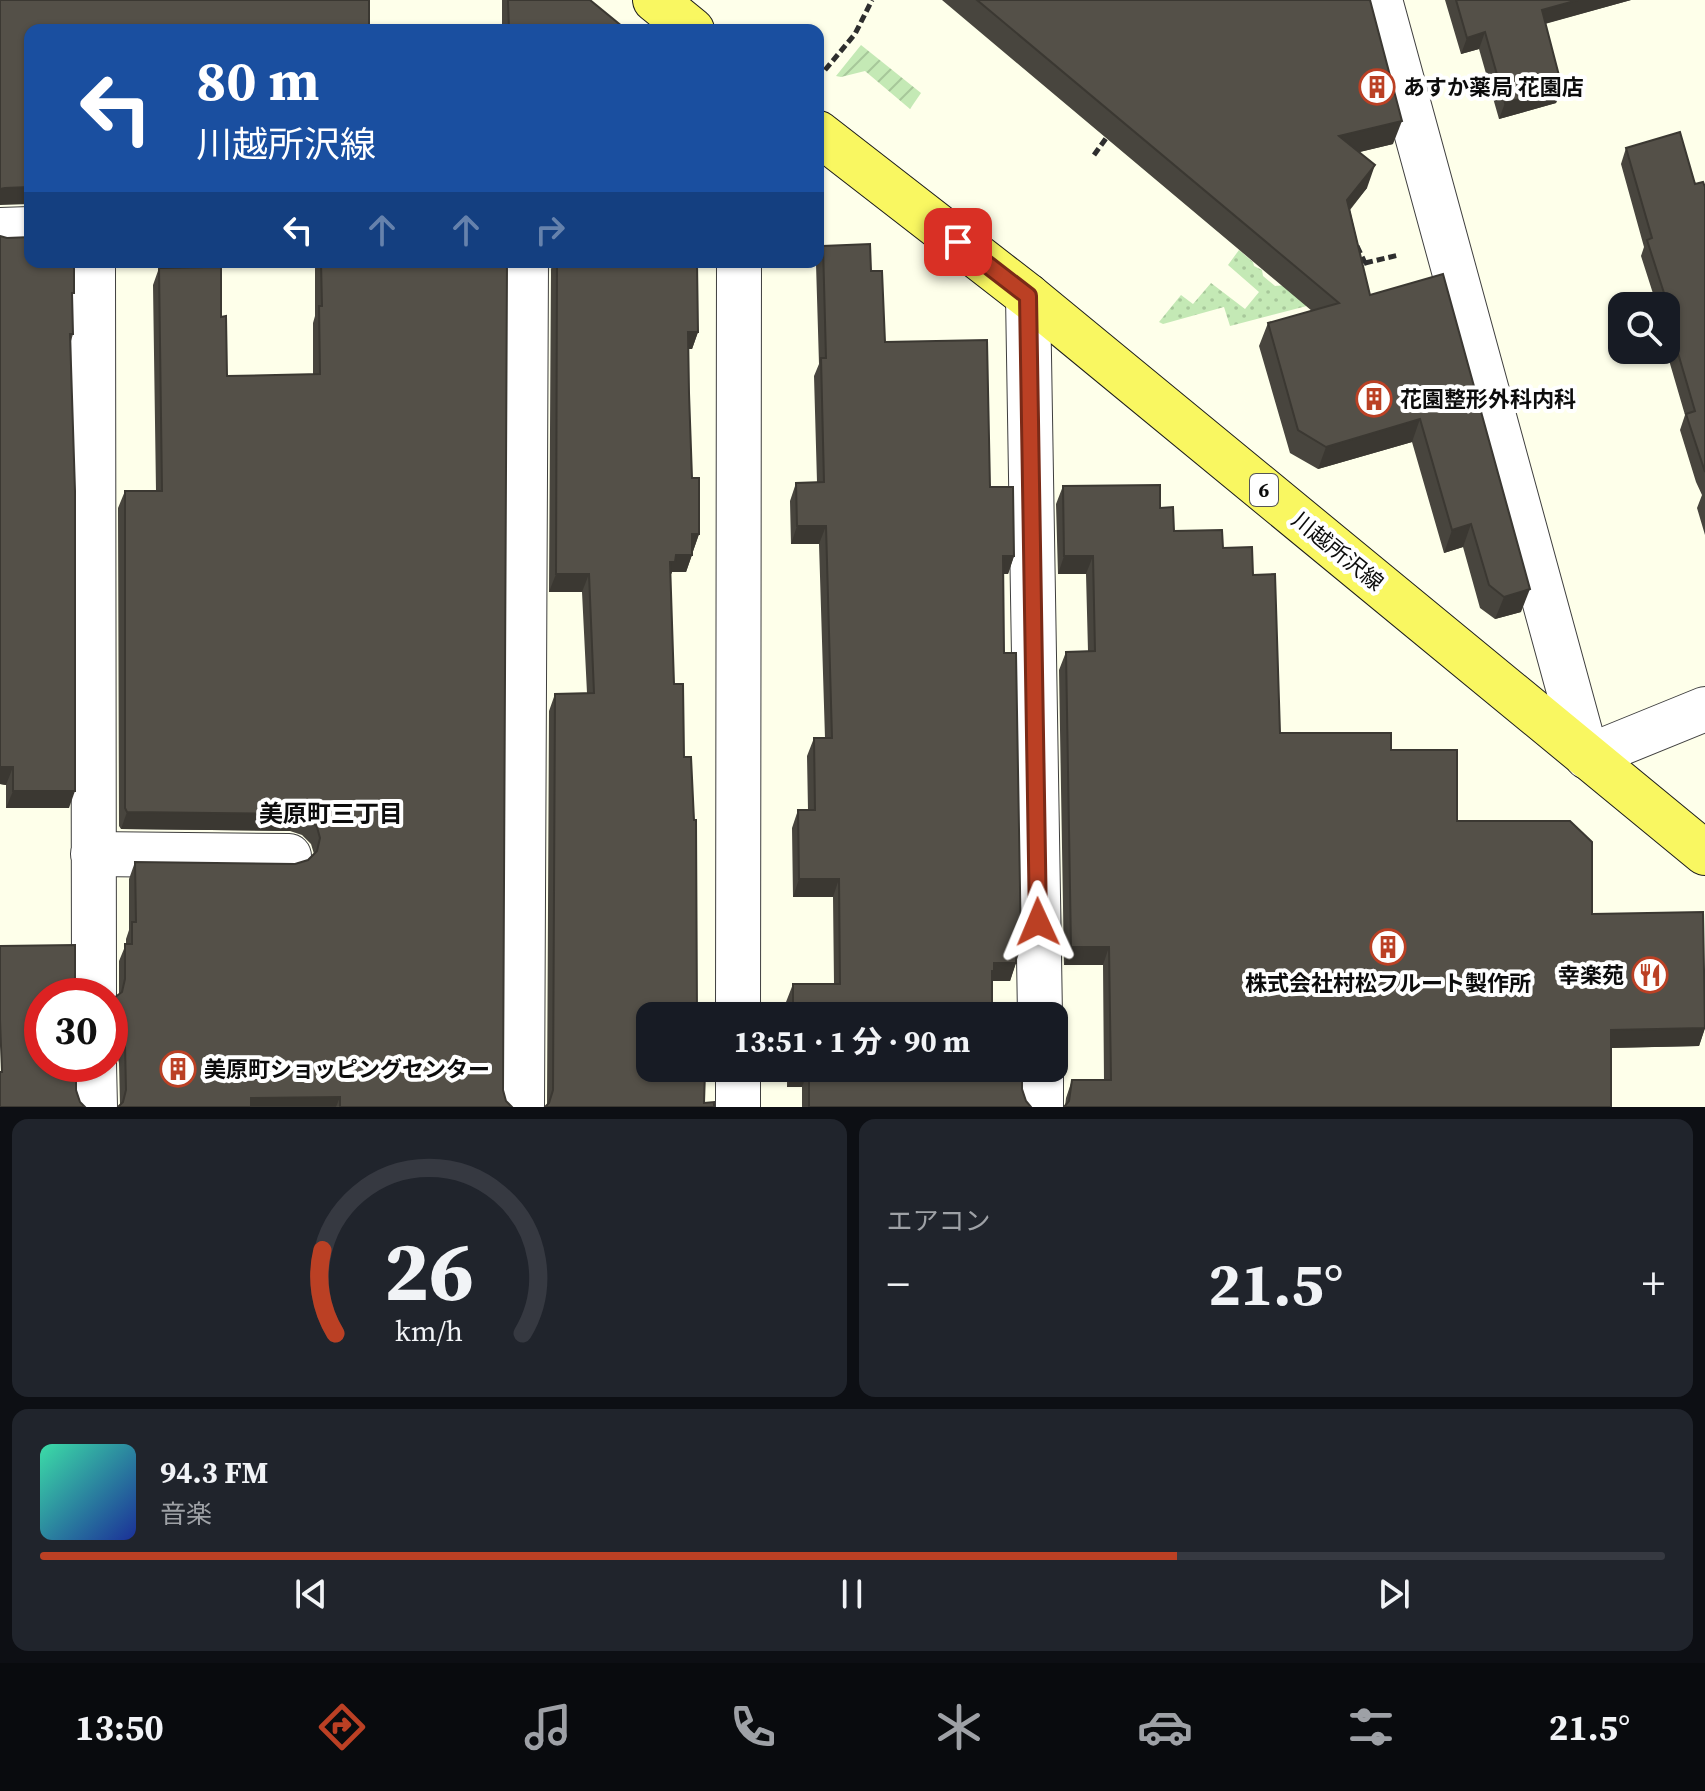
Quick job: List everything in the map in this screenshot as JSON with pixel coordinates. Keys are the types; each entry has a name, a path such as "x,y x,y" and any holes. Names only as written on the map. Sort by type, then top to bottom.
{"main road":[{"path":"655,0 685,24"},
{"name":"川越所沢線","path":"824,138 1028,296 1705,853"}],"street":[{"path":"1380,0 1587,757 1705,709"},
{"path":"0,230 24,229"},
{"path":"93,268 94,978"},
{"path":"522,1107 526,268"},
{"path":"738,1002 739,268"},
{"path":"1028,296 1040,1002"},
{"path":"93,854 289,856"},
{"path":"94,1082 95,1107"},
{"path":"738,1082 738,1107"},
{"path":"1041,1082 1041,1107"}],"path":[{"path":"825,70 855,34 872,0"},
{"path":"1094,155 1107,137"},
{"path":"1352,266 1365,263 1353,241"}],"green space":[{"path":"861,45 921,93 910,109 865,71 836,76"},
{"path":"1239,250 1275,286 1299,284 1330,300 1230,326 1224,307 1163,324 1159,322 1181,295 1193,304 1211,283 1245,309 1259,292 1228,265"}],"building":[{"path":"0,0 369,0 369,24 24,24 24,187 0,189"},
{"path":"508,0 590,0 619,24 509,24"},
{"path":"977,0 1370,0 1402,121 1339,136 1375,165 1347,200 1370,295 1443,274 1530,589 1504,597 1489,585 1471,524 1452,530 1420,419 1326,447 1298,430 1268,323 1339,303"},
{"path":"1456,0 1578,0 1542,10 1562,87 1505,103 1485,32 1467,38"},
{"path":"1680,132 1695,184 1703,182 1705,187 1705,472 1686,414 1695,411 1680,360 1680,292 1664,292 1647,240 1652,238 1626,148"},
{"path":"0,236 24,237 24,268 74,268 73,334 70,334 75,491 75,791 13,791 13,767 0,767"},
{"path":"870,244 871,271 882,271 885,342 987,340 990,487 1013,487 1014,556 1003,556 1004,653 1016,653 1021,947 1016,947 1016,963 994,963 992,1002 793,1002 793,984 840,984 839,879 799,879 798,810 815,810 814,738 832,738 826,526 797,526 796,483 824,482 821,358 826,358 824,246"},
{"path":"159,268 221,268 221,317 226,316 227,376 320,374 319,306 322,306 321,268 507,268 503,1090 506,1101 512,1107 340,1107 340,1097 251,1098 251,1107 118,1107 123,1102 128,1082 125,944 132,944 132,922 136,922 135,862 295,864 308,860 317,851 320,838 317,827 309,818 296,814 127,812 125,808 125,491 162,491"},
{"path":"557,268 697,268 698,332 688,332 692,478 699,478 699,534 692,534 692,555 676,555 675,562 670,562 674,684 683,684 684,757 691,757 696,820 697,1002 636,1002 636,1082 705,1082 704,1103 714,1102 714,1107 545,1107 553,1090 555,694 594,693 589,574 556,574"},
{"path":"1160,485 1160,508 1173,507 1174,531 1222,530 1223,548 1252,547 1253,575 1275,574 1280,733 1391,733 1391,750 1457,750 1457,821 1570,821 1592,842 1592,914 1703,912 1705,1028 1611,1030 1611,1107 1064,1107 1069,1101 1072,1080 1111,1080 1109,947 1071,947 1066,652 1095,651 1093,556 1064,556 1063,486"},
{"path":"75,945 75,978 24,978 24,1082 76,1082 80,1102 85,1107 0,1107 0,946"},
{"path":"809,1082 1022,1082 1026,1101 1031,1107 809,1107"}],"place":[{"name":"あすか薬局 花園店","path":"1377,87"},
{"name":"花園整形外科内科","path":"1374,399"},
{"name":"株式会社村松フルート製作所","path":"1388,947"},
{"name":"幸楽苑","path":"1650,975"},
{"name":"美原町ショッピングセンター","path":"178,1069"}],"district":[{"name":"美原町三丁目","path":"331,814"}],"route":[{"path":"958,242 1028,296 1038,922"}]}
